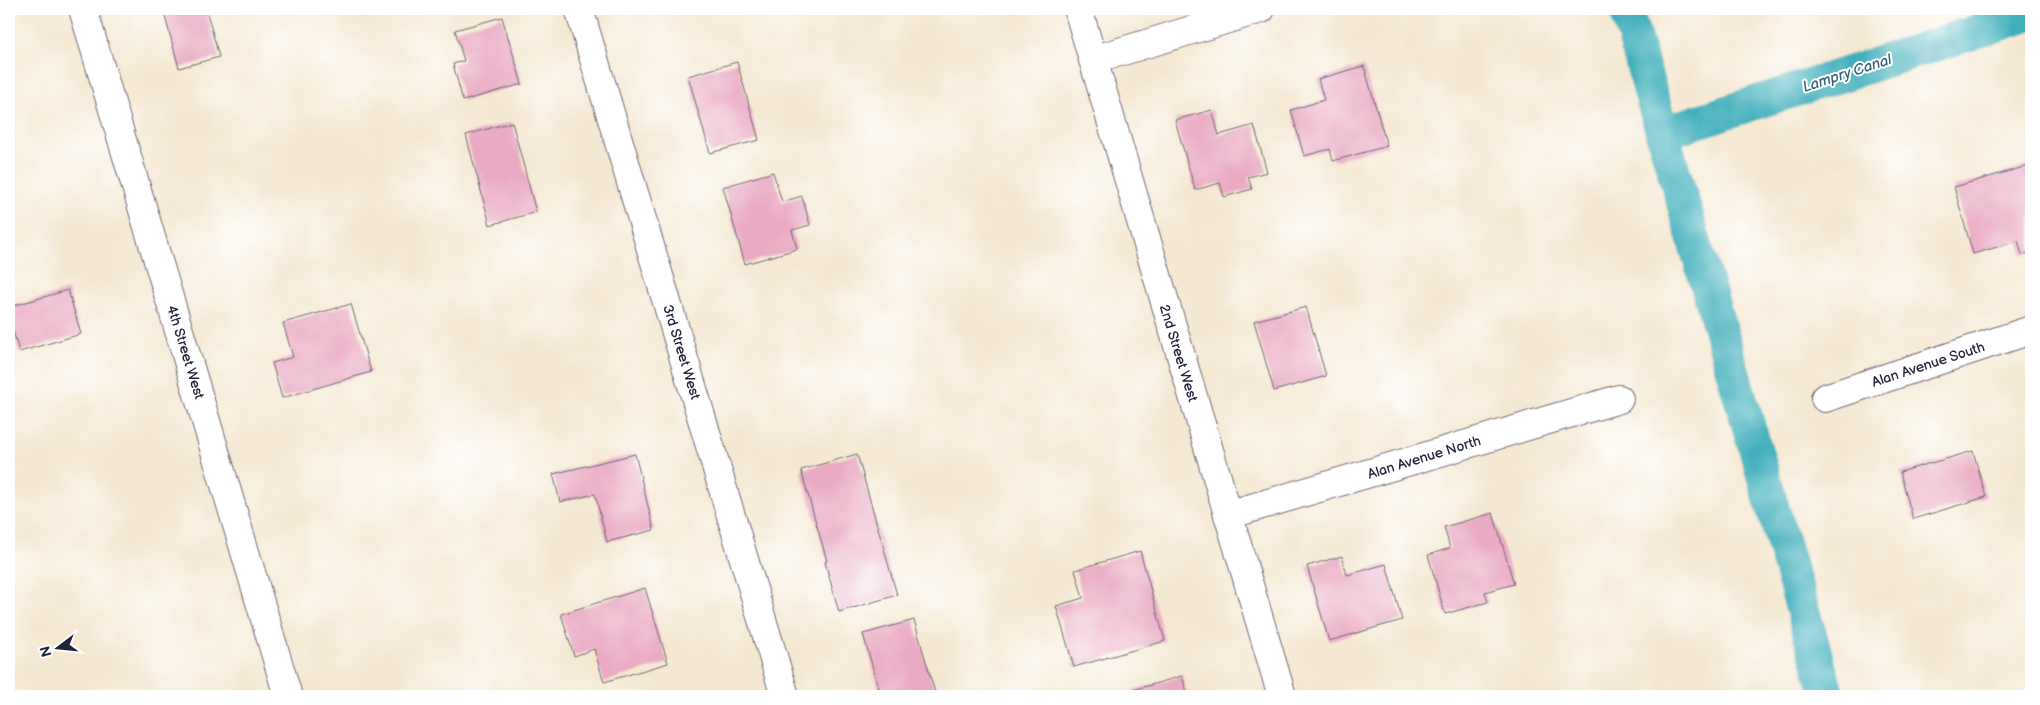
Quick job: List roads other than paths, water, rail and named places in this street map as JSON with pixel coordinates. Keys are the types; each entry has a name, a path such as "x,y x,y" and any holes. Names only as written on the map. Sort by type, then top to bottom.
{"street":[{"name":"4th Street West","path":"83,9 288,696"},
{"name":"3rd Street West","path":"579,9 785,696"},
{"name":"2nd Street West","path":"1078,9 1282,696"},
{"path":"1093,60 1261,9"},
{"name":"Alan Avenue South","path":"1825,398 2031,330"},
{"name":"Alan Avenue North","path":"1228,515 1620,398"}],"waterway":[{"path":"1626,9 1828,696"},
{"name":"Lampry Canal","path":"1662,133 2031,14"}]}
